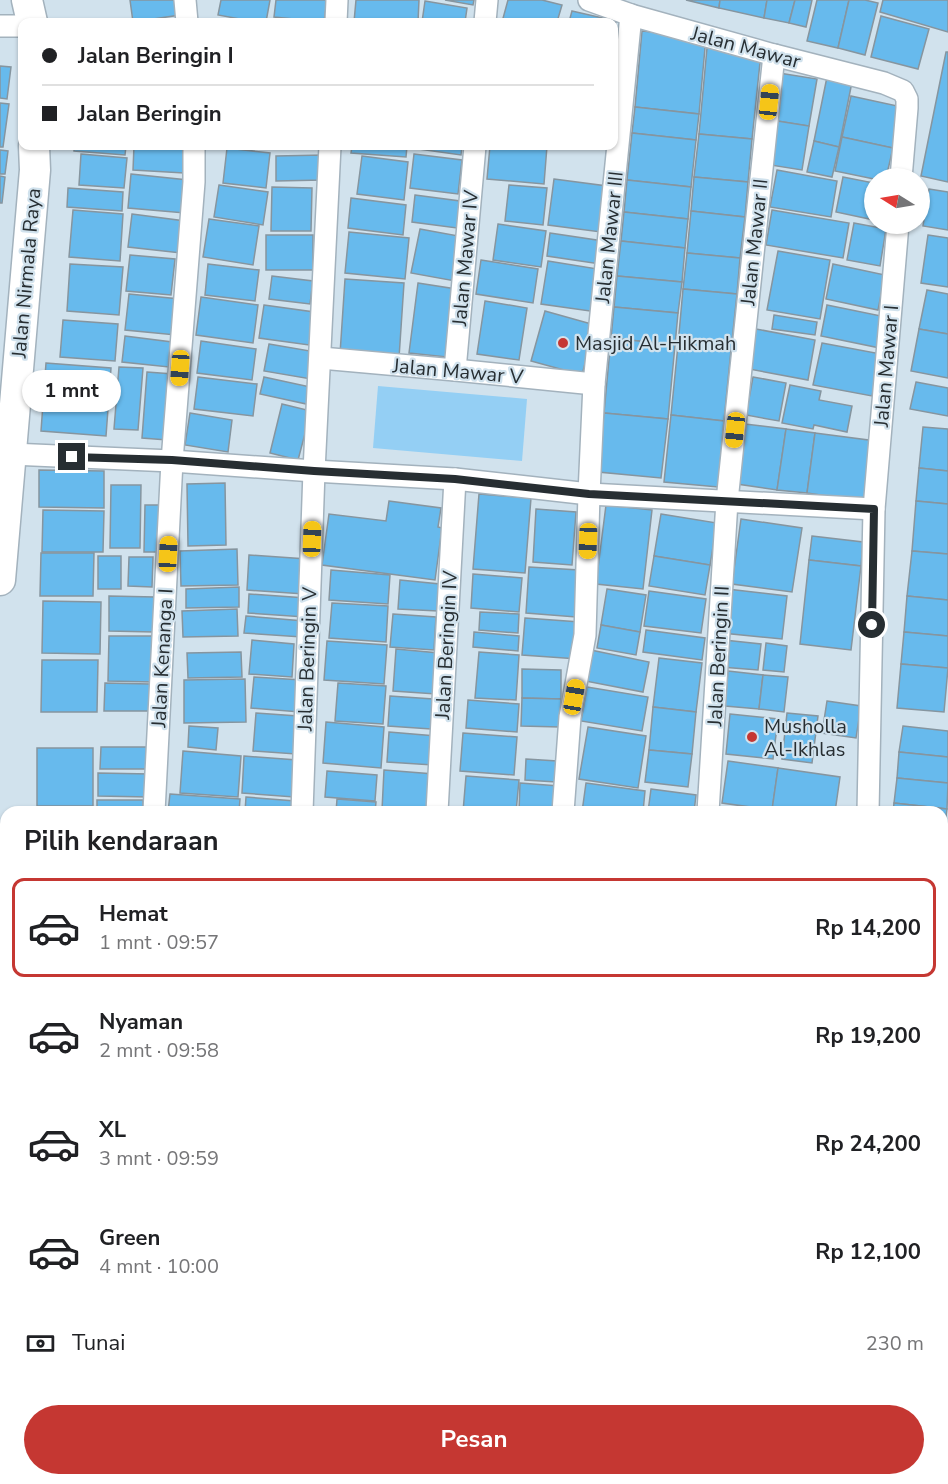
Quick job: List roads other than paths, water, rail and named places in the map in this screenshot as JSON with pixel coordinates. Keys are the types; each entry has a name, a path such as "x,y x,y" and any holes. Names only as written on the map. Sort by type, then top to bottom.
{"main road":[{"path":"27,0 31,18"},
{"name":"Jalan Nirmala Raya","path":"0,580 35,170 34,150"}],"street":[{"path":"186,0 187,18"},
{"path":"336,18 337,0"},
{"path":"485,18 487,0"},
{"name":"Jalan Mawar","path":"589,0 632,15 884,83 903,91 907,99 907,108 903,168"},
{"name":"Jalan Mawar III","path":"563,806 570,717 585,635 594,384 632,15"},
{"path":"0,26 18,26"},
{"name":"Jalan Mawar II","path":"727,501 774,55"},
{"name":"Jalan Kenanga I","path":"154,806 172,460 194,182 194,150"},
{"path":"314,471 330,150"},
{"name":"Jalan Mawar IV","path":"455,370 475,150"},
{"name":"Jalan Mawar I","path":"868,806 874,509 897,234"},
{"name":"Jalan Mawar V","path":"321,358 594,384"},
{"path":"10,454 172,460 455,479 589,494 874,509"},
{"name":"Jalan Beringin V","path":"302,806 314,471"},
{"name":"Jalan Beringin IV","path":"438,806 455,479"},
{"name":"Jalan Beringin II","path":"708,806 727,501"}],"place":[{"name":"Masjid Al-Hikmah","path":"563,343"},
{"name":"Musholla Al-Ikhlas","path":"752,737"}]}
